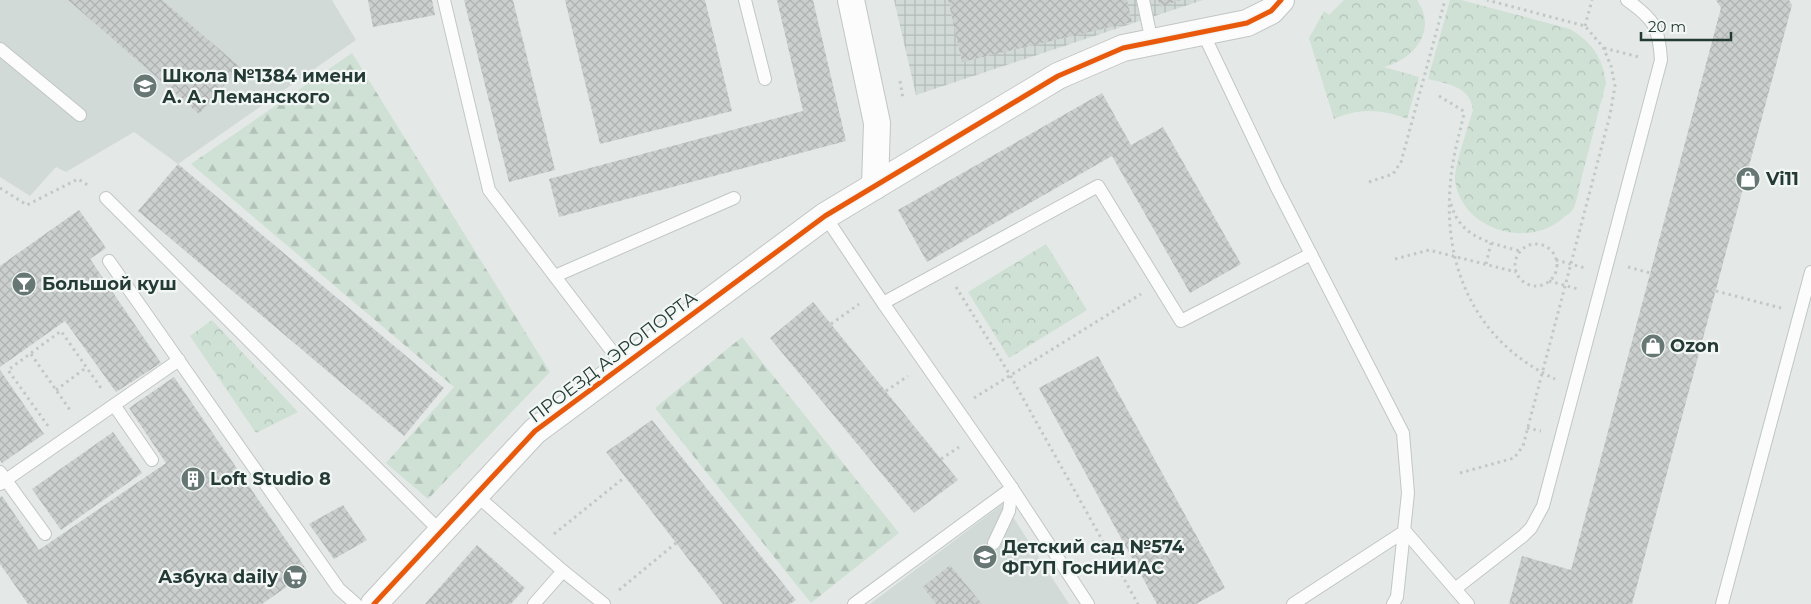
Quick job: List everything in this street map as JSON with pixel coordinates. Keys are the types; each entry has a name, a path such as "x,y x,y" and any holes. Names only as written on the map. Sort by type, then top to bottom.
{"street":[{"path":"851,0 877,123 875,186"},
{"name":"ПРОЕЗД АЭРОПОРТА","path":"374,604 536,431 825,216 1058,76 1123,48 1247,23 1271,11 1281,0"}],"lane":[{"path":"444,0 489,190 624,367"},
{"path":"745,0 765,79"},
{"path":"1143,0 1152,42"},
{"path":"1455,589 1523,536 1537,518 1543,506 1661,62 1660,38 1648,14 1627,0"},
{"path":"1203,32 1311,254 1403,434 1408,493 1397,597 1394,604"},
{"path":"0,49 80,115"},
{"path":"879,297 946,269 1098,186 1181,321 1311,254"},
{"path":"106,198 441,532"},
{"path":"555,276 734,198"},
{"path":"825,216 1012,488 1088,604"},
{"path":"109,261 339,590 356,604"},
{"path":"1722,604 1811,272"},
{"path":"46,534 2,479 60,443 179,360"},
{"path":"114,405 152,460"},
{"path":"994,543 1009,511 1012,488"},
{"path":"854,604 1012,488"},
{"path":"476,495 604,604"},
{"path":"1405,531 1468,604"},
{"path":"1293,604 1405,531"},
{"path":"534,604 563,571"}],"path":[{"path":"1369,182 1393,174 1401,162 1444,0"},
{"path":"1460,473 1507,460 1519,453 1610,115 1614,86 1611,66 1603,48 1585,26 1487,0"},
{"path":"1585,26 1592,0"},
{"path":"1603,48 1661,62"},
{"path":"1439,96 1462,110 1464,114 1451,176 1449,198 1454,256 1468,297 1498,339 1518,357 1542,372 1575,386"},
{"path":"0,188 27,205 78,179 106,198"},
{"path":"1449,198 1453,212 1460,224 1470,234 1491,243 1520,251"},
{"path":"1486,264 1491,243"},
{"path":"1396,259 1425,250 1516,272 1526,284 1542,285 1549,281 1556,268 1556,260 1553,253 1541,244 1526,246 1516,257 1516,272"},
{"path":"1556,260 1604,273"},
{"path":"946,269 1010,375 1138,604"},
{"path":"1549,281 1599,294"},
{"path":"957,409 1158,283"},
{"path":"1716,290 1800,313"},
{"path":"831,324 879,297"},
{"path":"60,443 8,370 62,332 114,405"},
{"path":"31,354 82,427"},
{"path":"56,390 87,367"},
{"path":"537,548 625,477"},
{"path":"604,604 676,543"}],"shaded area":[{"name":"Школа №1384 имени А. А. Леманского","path":"0,0 332,0 356,40 178,164 134,132 66,172 56,167 30,196 0,177"},
{"path":"894,0 1203,0 916,95"},
{"name":"Детский сад №574 ФГУП ГосНИИАС","path":"1004,503 1069,604 870,604"}],"green space":[{"path":"1344,0 1417,0 1423,11 1424,33 1420,42 1405,58 1384,67 1419,77 1407,119 1389,113 1370,111 1343,115 1334,119 1309,38 1324,11 1329,15"},
{"path":"1450,0 1461,0 1570,29 1590,45 1599,58 1606,83 1576,201 1571,212 1547,228 1531,232 1514,233 1497,229 1482,222 1469,211 1460,197 1455,174 1473,110 1471,102 1468,96 1457,87 1428,79"},
{"path":"352,53 550,372 428,499 386,463 454,387 191,164"},
{"path":"1046,244 1087,310 1009,358 968,292"},
{"path":"212,320 298,412 256,433 190,336"},
{"path":"742,337 899,533 811,603 655,408"}],"building":[{"path":"68,0 162,0 240,67 199,114"},
{"path":"368,0 432,0 435,15 373,27"},
{"path":"464,0 513,0 555,170 509,182"},
{"path":"565,0 705,0 732,111 600,144"},
{"path":"777,0 813,0 846,141 559,217 549,179 803,111"},
{"path":"948,0 1127,0 1132,22 962,62"},
{"path":"1158,0 1181,0 1160,7"},
{"path":"1716,0 1789,0 1792,5 1632,604 1509,604 1522,556 1571,570 1721,8"},
{"path":"1102,93 1131,145 1163,127 1241,264 1190,293 1112,156 927,262 898,210"},
{"path":"178,164 444,388 404,436 138,211"},
{"path":"79,210 106,248 90,259 161,363 116,392 65,321 0,367 0,266"},
{"path":"813,302 958,480 914,513 770,338"},
{"path":"1098,356 1225,588 1196,604 1157,604 1039,388"},
{"path":"0,370 44,434 2,463 0,460"},
{"name":"Loft Studio 8","path":"174,377 308,572 262,604 28,604 0,564 0,497 2,496 39,550 166,463 129,408"},
{"path":"652,420 796,600 790,604 723,604 606,452"},
{"path":"113,432 142,473 61,530 32,489"},
{"path":"343,505 367,540 334,559 309,524"},
{"path":"477,545 525,588 511,604 425,604"},
{"path":"950,565 982,604 936,604 923,587"}],"cycle path":[{"path":"374,604 535,431 825,216 1058,76 1123,48 1247,23 1271,11 1281,0"}],"place":[{"name":"Школа №1384 имени А. А. Леманского","path":"145,86"},
{"name":"Vi11","path":"1748,179"},
{"name":"Большой куш","path":"24,284"},
{"name":"Ozon","path":"1653,346"},
{"name":"Loft Studio 8","path":"193,479"},
{"name":"Детский сад №574 ФГУП ГосНИИАС","path":"985,557"},
{"name":"Азбука daily","path":"295,577"}]}
